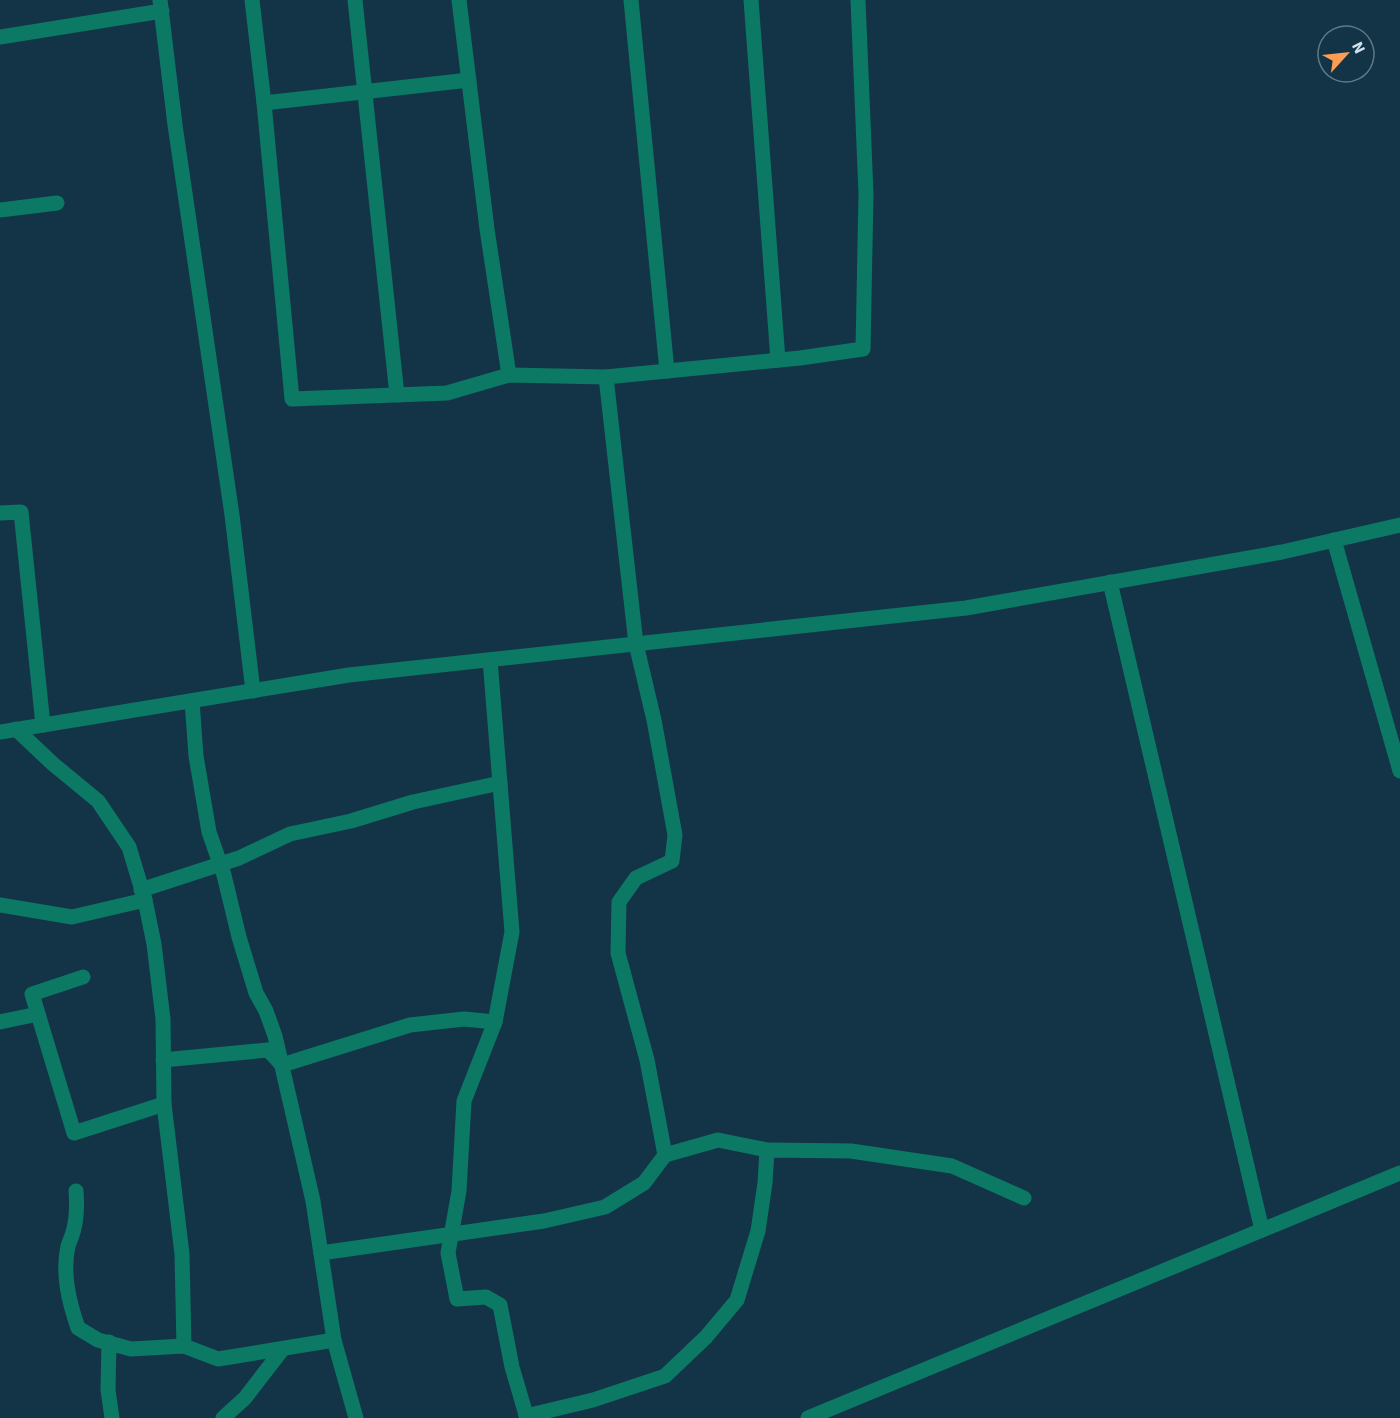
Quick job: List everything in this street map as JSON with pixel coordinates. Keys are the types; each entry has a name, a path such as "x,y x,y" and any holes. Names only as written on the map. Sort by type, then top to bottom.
{"street":[{"path":"252,0 292,399 447,393 509,375 606,377 863,349 866,194 858,0"},
{"path":"355,0 397,395"},
{"path":"459,0 487,229 509,375"},
{"path":"631,0 667,371"},
{"path":"751,0 778,360"},
{"path":"0,37 161,5 175,125 232,515 253,691"},
{"path":"264,103 469,80"},
{"path":"0,210 57,202"},
{"path":"606,377 636,644 654,720 675,836 672,861 636,878 619,902 618,953 647,1059 666,1155"},
{"path":"0,513 21,512 43,725"},
{"path":"0,732 349,675 966,608 1282,552 1400,525"},
{"path":"1334,540 1400,771"},
{"path":"1110,582 1262,1230"},
{"path":"490,660 507,846 512,932 495,1022 465,1101 459,1191 448,1253 457,1299 486,1297 500,1305 512,1366 526,1417 593,1400 665,1376 706,1337 737,1300 758,1230 767,1150"},
{"path":"192,701 196,756 207,821 256,993 266,1011 282,1065 313,1201 334,1340 356,1418"},
{"path":"16,729 53,764 98,801 129,847 143,895 154,944 162,1019 164,1104 182,1254 184,1346"},
{"path":"0,905 72,917 143,895 239,858 290,834 351,821 413,802 500,783"},
{"path":"83,977 32,994 74,1133 164,1104"},
{"path":"0,1022 38,1014"},
{"path":"282,1065 410,1025 464,1019 495,1022"},
{"path":"163,1060 268,1050 282,1065"},
{"path":"321,1253 544,1221 605,1207 644,1182 666,1155 718,1140 767,1150 850,1151 952,1166 1024,1198"},
{"path":"808,1418 1400,1173"},
{"path":"76,1191 78,1206 74,1229 68,1245 66,1272 69,1301 78,1328 98,1340 131,1349 184,1346 218,1359 334,1340"},
{"path":"109,1342 108,1390 112,1418"},
{"path":"223,1418 245,1398 282,1350"}]}
